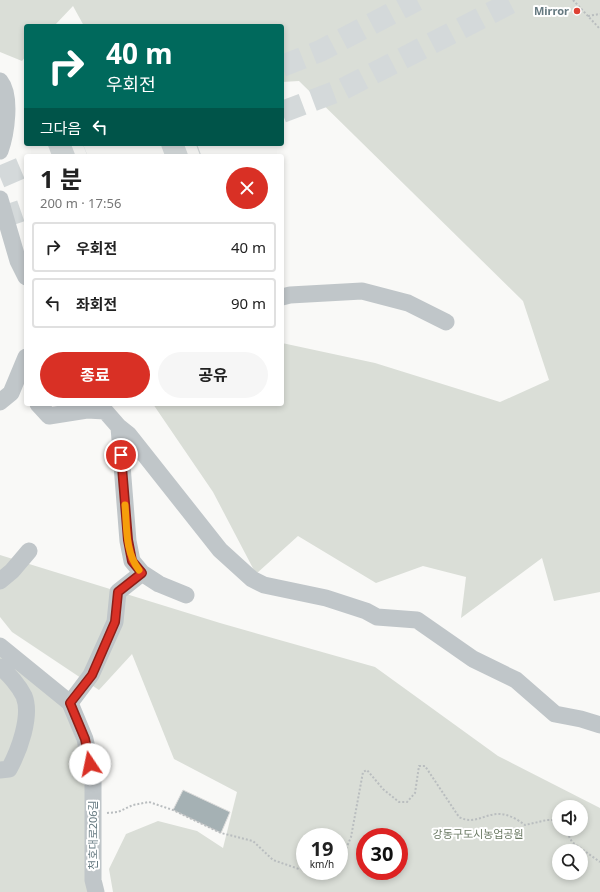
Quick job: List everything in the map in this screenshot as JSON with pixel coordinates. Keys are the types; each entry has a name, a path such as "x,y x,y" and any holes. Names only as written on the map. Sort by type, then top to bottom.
{"street":[{"path":"0,81 6,90 6,115 3,142 0,151"},
{"path":"0,199 18,261 24,273"},
{"path":"284,296 362,291 408,303 446,322"},
{"path":"0,402 22,386 24,372"},
{"path":"40,406 49,416 87,410 105,411 119,427 129,435 220,550 252,579 264,585 326,598 366,611 377,617 417,620 473,659 516,680 555,714 581,719 600,725"},
{"path":"119,427 128,540 132,561 142,573 159,584 186,595"},
{"path":"0,581 12,571 29,551"},
{"path":"70,703 92,675 115,622 118,592 142,573"},
{"name":"천호대로206길","path":"0,646 70,703 85,739 93,777 93,880 96,892"},
{"path":"0,668 8,674 24,697 26,716 19,751 9,768 0,770"}],"path":[{"path":"573,0 600,29"},
{"path":"588,16 600,14"},
{"path":"348,844 351,837 363,772 367,770 383,789 399,802 406,802 415,793 419,766 425,766 460,817 466,821 500,814 513,817 526,825 552,820"},
{"path":"93,814 118,812 133,805 149,802 173,810 221,833 253,841 273,860 296,868"},
{"path":"569,836 572,842 600,862"}],"green space":[{"path":"0,0 600,0 600,592 554,601 542,558 461,618 466,577 423,566 376,583 298,536 256,574 213,492 154,406 284,406 284,343 375,363 500,402 549,380 523,301 299,81 284,82 284,24 83,24 73,6 56,24 24,24 24,58 22,61 0,52"},
{"name":"강동구도시농업공원","path":"0,555 220,623 375,667 498,756 584,800 552,800 552,836 588,836 588,802 600,808 600,892 113,892 109,869 126,834 158,821 197,831 223,848 237,792 174,759 132,654 99,690 12,632 0,617"},
{"path":"0,655 64,707 78,744 86,780 90,892 0,892"}],"building":[{"path":"183,790 230,812 221,833 173,810"}],"tunnel":[{"path":"284,65 320,51 417,0"},
{"path":"284,111 343,89 516,0"},
{"path":"57,154 78,146"},
{"path":"170,154 192,146"},
{"path":"0,177 24,167"},
{"path":"0,218 24,210"}],"slow traffic":[{"path":"125,505 128,540 132,561 139,570"}],"place":[{"name":"Mirror","path":"577,11"}],"route":[{"path":"90,764 85,739 70,703 92,675 115,622 118,592 142,573 132,561 128,540 121,455"}]}
